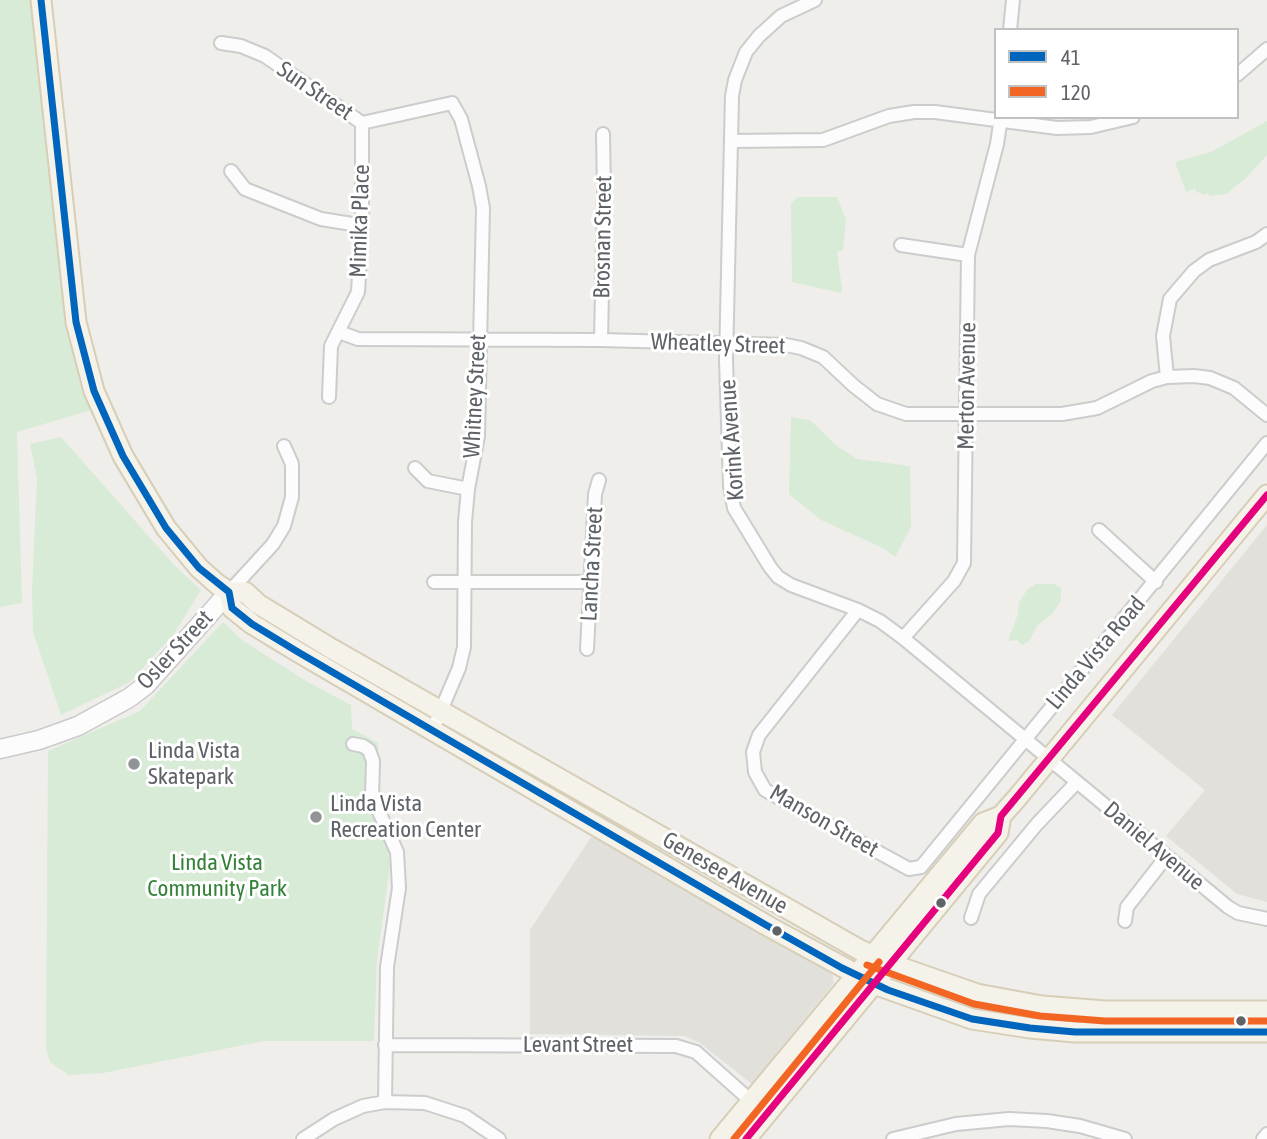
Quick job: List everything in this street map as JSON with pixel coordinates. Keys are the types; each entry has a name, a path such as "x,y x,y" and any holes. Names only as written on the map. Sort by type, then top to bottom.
{"main road":[{"name":"Genesee Avenue","path":"41,0 76,322 94,391 123,456 166,528 199,568 229,592 232,608 252,624 309,659 437,720 891,964 977,994 1042,1006 1105,1011 1267,1011"},
{"name":"Linda Vista Road","path":"720,1139 983,823 1001,816 1267,495"},
{"name":"Genesee Avenue","path":"437,720 776,931 874,984 972,1019 1030,1028 1075,1032 1267,1032"},
{"name":"Linda Vista Road","path":"747,1139 998,833 1001,816"}],"street":[{"name":"Korink Avenue","path":"814,0 781,16 759,36 746,52 732,96 727,343 730,486 734,508 778,577 791,585 880,621 1049,758"},
{"path":"1010,28 1013,0"},
{"name":"Sun Street","path":"221,43 241,46 265,56 362,123 452,103"},
{"path":"1239,73 1267,49"},
{"name":"Whitney Street","path":"437,720 459,668 464,647 468,489 478,436 482,208 479,186 461,119 452,103"},
{"path":"732,141 822,141 889,116 914,112 994,118"},
{"path":"1000,119 1057,128 1091,127 1125,119"},
{"name":"Merton Avenue","path":"903,638 954,581 964,563 968,255 997,144 1000,119"},
{"name":"Mimika Place","path":"329,397 331,345 340,332 358,292 362,223 362,123"},
{"name":"Brosnan Street","path":"601,340 603,134"},
{"path":"231,171 245,189 321,219 362,223"},
{"path":"1167,377 1163,336 1170,299 1194,271 1209,260 1256,242 1267,234"},
{"path":"901,245 968,255"},
{"name":"Wheatley Street","path":"340,332 358,339 601,340 786,345 822,357 877,404 906,414 1062,414 1097,408 1152,381 1167,377 1194,376 1210,378 1234,388 1267,415"},
{"name":"Linda Vista Road","path":"925,863 1267,443"},
{"name":"Osler Street","path":"0,749 39,740 78,726 129,698 146,685 273,544 284,526 292,497 292,464 284,446"},
{"path":"415,468 428,481 468,489"},
{"name":"Lancha Street","path":"587,649 595,494 599,480"},
{"path":"1099,530 1156,582"},
{"path":"433,582 592,582"},
{"name":"Manson Street","path":"858,610 759,734 753,752 755,772 765,790 909,869 921,867 925,863"},
{"path":"354,744 369,750 373,761 372,796 397,852 399,888 387,967 386,1102"},
{"name":"Daniel Avenue","path":"1049,758 1228,907 1238,913 1267,919"},
{"path":"971,918 979,894 1037,824 1077,782"},
{"path":"1125,920 1126,906 1166,857"},
{"name":"Levant Street","path":"386,1045 676,1046 696,1052 751,1101"},
{"path":"303,1139 334,1119 363,1106 386,1102 425,1103 465,1116 499,1139"},
{"path":"894,1139 956,1124 1009,1119 1080,1126 1125,1139"},
{"path":"1263,1139 1267,1134"}],"shaded area":[{"path":"1267,525 1267,902 1237,894 1166,836 1205,790 1112,715"},
{"path":"591,837 600,839 832,971 834,983 752,1084 700,1043 685,1036 530,1034 530,930"}],"green space":[{"path":"0,0 33,0 34,27 95,409 17,432 22,603 0,607"},
{"path":"1267,121 1267,155 1245,179 1226,194 1202,195 1200,192 1196,193 1195,188 1186,192 1175,162 1211,152"},
{"path":"798,197 837,197 846,219 843,250 837,252 841,293 792,282 791,203"},
{"path":"791,417 810,420 837,446 857,459 910,466 911,527 895,557 883,548 821,520 789,494"},
{"path":"61,437 175,566 201,590 174,634 130,682 61,715 33,632 37,478 30,444"},
{"path":"1036,584 1054,584 1061,588 1061,601 1051,615 1038,625 1029,641 1022,645 1017,640 1008,641 1018,614 1019,602 1027,590"},
{"name":"Linda Vista Community Park","path":"223,622 242,640 306,681 351,705 352,729 378,743 381,802 390,865 377,960 374,1041 264,1041 103,1073 69,1075 50,1062 46,1049 48,751 140,711"}],"transit line":[{"name":"41","path":"41,0 76,322 94,391 123,456 166,528 199,568 229,592 232,608 252,624 298,652 766,925 842,968 888,990 972,1019 1030,1028 1075,1032 1267,1032"},
{"path":"746,1139 998,833 1001,816 1267,495"},
{"name":"120","path":"734,1139 879,962"},
{"name":"120","path":"867,965 974,1004 1040,1016 1105,1021 1267,1021"}],"place":[{"name":"Linda Vista Skatepark","path":"134,764"},
{"name":"Linda Vista Recreation Center","path":"316,817"}]}
